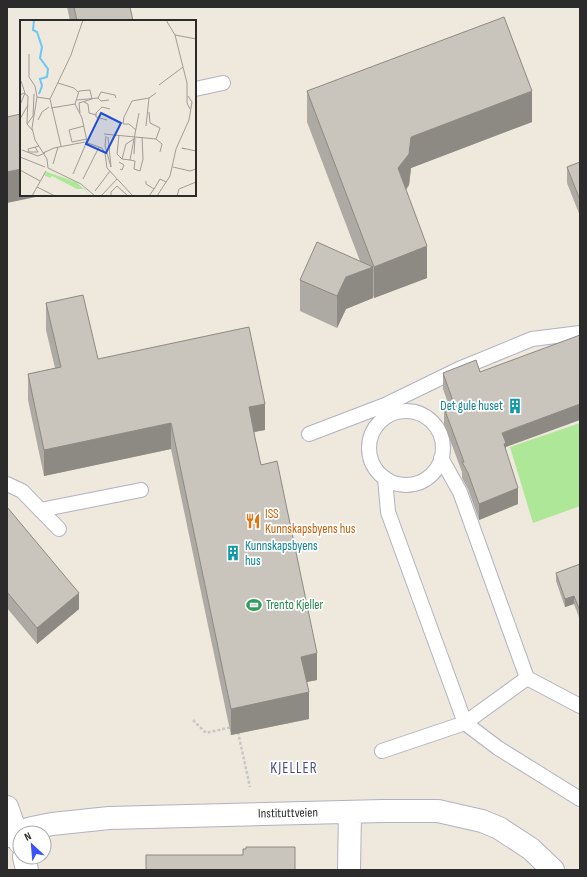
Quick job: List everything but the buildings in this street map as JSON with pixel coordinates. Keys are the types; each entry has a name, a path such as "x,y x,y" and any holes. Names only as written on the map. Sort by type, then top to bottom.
{"street":[{"path":"7,807 12,826"},
{"name":"Instituttveien","path":"49,825 109,818 418,810 438,811 482,821 516,838 536,853 553,870"},
{"path":"349,870 350,812"}],"lane":[{"path":"196,89 223,83"},
{"path":"309,434 388,410 459,369 532,339 580,333"},
{"path":"388,410 408,411 420,414 428,418 437,428 441,438 443,450 441,458 432,474 421,482 406,485 393,483 384,478 370,459 369,446 371,435 388,410"},
{"path":"441,458 460,492 527,678 580,706"},
{"path":"384,478 388,512 465,723 498,748 580,799"},
{"path":"7,484 22,491 59,529"},
{"path":"40,510 141,490"},
{"path":"382,751 465,723 527,678"}],"path":[{"path":"193,720 206,733 237,726 252,794"}],"green space":[{"path":"580,423 580,506 533,523 510,447"}],"place":[{"name":"Det gule huset","path":"515,406"},
{"name":"ISS Kunnskapsbyens hus","path":"253,521"},
{"name":"Kunnskapsbyens hus","path":"233,553"},
{"name":"Trento Kjeller","path":"254,605"}],"district":[{"name":"KJELLER","path":"294,768"}]}
